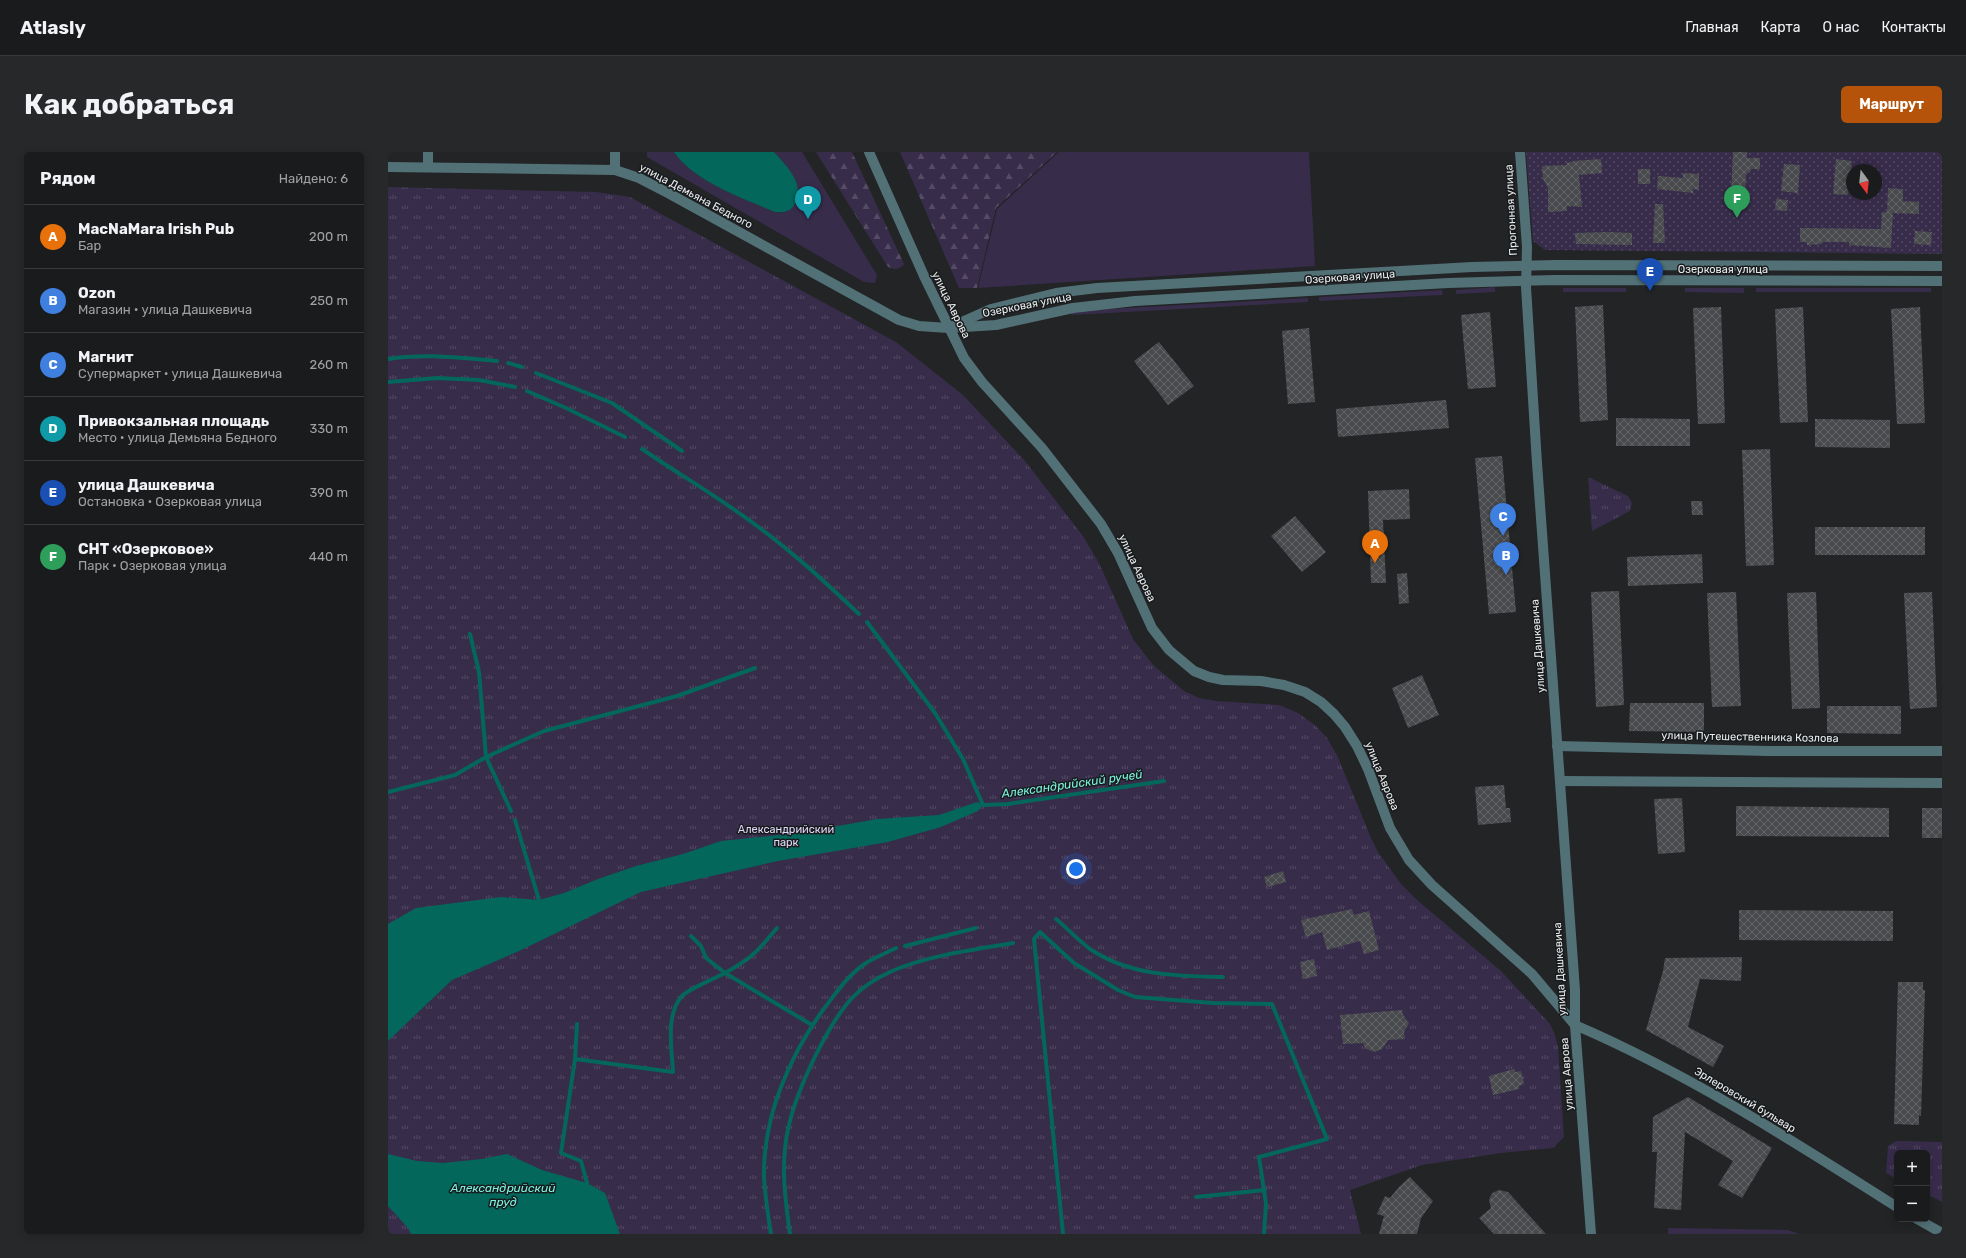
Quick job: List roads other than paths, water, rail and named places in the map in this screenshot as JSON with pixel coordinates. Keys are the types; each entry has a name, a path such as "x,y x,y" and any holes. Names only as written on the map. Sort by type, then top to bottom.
{"street":[{"path":"428,152 428,167"},
{"path":"615,152 615,170"},
{"name":"улица Аврова","path":"869,152 948,328 964,358 982,382 1042,448 1101,524 1118,553 1152,628 1169,650 1194,671 1209,677 1284,685 1305,692 1321,702 1345,727 1357,746 1368,769 1390,828 1410,860 1432,885 1526,968 1558,1002 1576,1025 1591,1234"},
{"name":"Прогонная улица","path":"1520,152 1527,247 1526,266"},
{"name":"улица Демьяна Бедного","path":"388,167 615,170 639,178 662,190 899,320 919,326 948,328"},
{"name":"улица Дашкевича","path":"1526,266 1542,546 1560,781 1576,1025"},
{"name":"Озерковая улица","path":"948,328 991,309 1056,293 1075,290 1472,267 1942,266"},
{"name":"Озерковая улица","path":"948,328 996,325 1058,310 1135,301 1440,284 1526,281 1942,281"},
{"name":"улица Путешественника Козлова","path":"1557,746 1776,751 1942,751"},
{"path":"1560,781 1942,783"},
{"name":"Эрлеровский бульвар","path":"1576,1025 1638,1054 1711,1092 1894,1205"},
{"path":"1922,1222 1942,1233"}],"water":[{"path":"674,152 774,152 789,169 793,176 798,190 798,197 793,207 789,210 784,212 775,212 720,188 706,180 693,172"},
{"path":"977,802 983,805 978,811 941,827 888,842 778,861 641,892 519,951 452,980 388,1041 388,924 416,908 501,897 539,900 564,893 636,866 683,854 721,841 798,833 877,819 939,815"},
{"name":"Александрийский пруд","path":"388,1154 417,1161 443,1163 482,1159 507,1154 542,1170 587,1183 605,1193 620,1234 411,1234 408,1228 388,1206"}],"waterway":[{"path":"388,359 429,356 497,361"},
{"path":"508,363 522,367"},
{"path":"536,373 612,403 682,451"},
{"path":"388,382 437,378 479,380 515,387"},
{"path":"527,391 625,437"},
{"path":"642,449 729,506 770,536 809,568 859,614"},
{"name":"Александрийский ручей","path":"867,622 935,713 963,759 983,805 1008,804 1164,781"},
{"path":"470,634 479,672 486,757 511,811"},
{"path":"388,792 455,775 486,757 544,731 677,696 755,668"},
{"path":"515,820 539,900"},
{"path":"1056,919 1090,949 1121,965 1154,973 1223,977"},
{"path":"691,936 701,946 706,958 725,973 754,954 777,928"},
{"path":"905,946 976,928"},
{"path":"1063,1234 1034,939 1040,932 1074,963 1118,990 1135,997 1213,1003 1272,1004 1327,1139 1259,1157 1266,1204 1264,1234"},
{"path":"790,1234 784,1180 786,1139 789,1125 799,1094 814,1058 842,1010 852,998 866,986 876,979 906,965 936,957 1013,943"},
{"path":"771,1234 764,1184 765,1155 773,1110 789,1068 799,1047 811,1028 823,1010 848,979 866,963 896,948"},
{"path":"587,1183 581,1161 561,1153 575,1059 673,1072 671,1022 677,1004 685,993 725,973 812,1025"},
{"path":"575,1059 577,1024"},
{"path":"1196,1197 1265,1190"}],"place":[{"name":"СНТ «Озерковое»","path":"1737,218"},
{"name":"Привокзальная площадь","path":"808,219"},
{"name":"улица Дашкевича","path":"1650,291"},
{"name":"Магнит","path":"1503,536"},
{"name":"MacNaMara Irish Pub","path":"1375,563"},
{"name":"Ozon","path":"1506,575"}],"park label":[{"name":"Александрийский парк","path":"786,835"}]}
